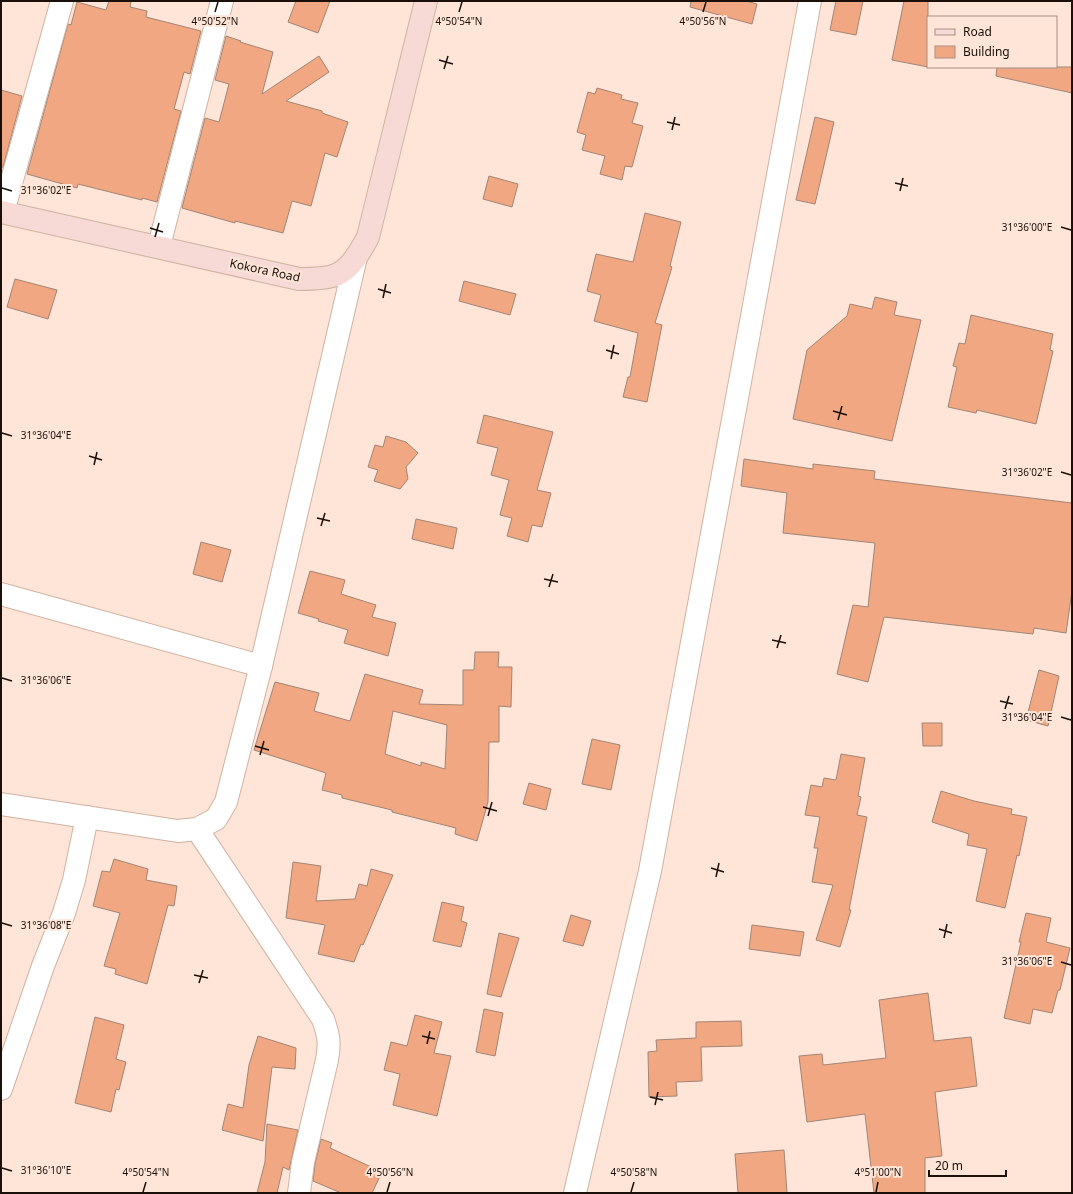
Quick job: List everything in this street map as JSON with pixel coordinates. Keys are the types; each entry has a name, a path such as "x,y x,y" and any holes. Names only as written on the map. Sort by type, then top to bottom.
{"street":[{"path":"2,212 62,1"},
{"path":"159,246 222,1"},
{"name":"Kokora Road","path":"2,212 159,246 299,279 336,275 356,257 368,237 426,1"},
{"path":"575,1193 650,871 810,1"},
{"path":"1,804 178,831 197,829 216,819 226,802 262,666 356,257"},
{"path":"1,594 262,666"},
{"path":"1,1089 43,966 64,913 74,880 87,817"},
{"path":"197,829 323,1019 328,1032 330,1045 303,1162 299,1193"}],"building":[{"path":"109,1 131,1 130,7 147,11 146,17 201,31 190,74 184,72 174,109 181,111 157,202 142,198 142,200 78,184 77,188 27,174 68,24 71,25 77,2 106,10"},
{"path":"296,1 330,1 318,33 288,22"},
{"path":"691,1 746,1 757,4 752,24 690,7"},
{"path":"836,1 863,1 856,35 830,30"},
{"path":"904,1 928,1 927,67 892,60"},
{"path":"226,36 273,52 262,94 319,56 329,72 286,101 322,111 322,113 348,122 337,157 325,153 311,206 292,201 283,233 235,221 235,223 182,208 205,118 219,122 229,84 215,80"},
{"path":"1072,67 1072,93 996,76 997,68"},
{"path":"597,88 622,95 621,99 638,103 632,123 643,126 632,167 625,166 622,180 600,174 605,156 582,150 586,135 577,132 588,92 595,94"},
{"path":"1,90 22,96 3,167 1,167"},
{"path":"815,117 834,122 815,204 796,200"},
{"path":"489,176 518,184 512,207 483,199"},
{"path":"645,213 681,222 670,266 672,267 655,323 662,325 647,402 623,397 628,377 630,377 638,333 594,321 601,295 587,291 596,254 633,262"},
{"path":"15,279 57,290 48,319 7,307"},
{"path":"464,281 516,294 510,315 459,301"},
{"path":"875,297 897,302 894,315 921,320 892,441 793,419 807,350 847,316 850,304 872,309"},
{"path":"971,315 1053,334 1050,350 1053,351 1036,424 977,410 976,413 948,407 957,367 953,366 959,343 965,344"},
{"path":"484,415 553,432 537,490 551,493 542,527 532,525 528,542 507,536 512,518 500,515 509,480 491,475 498,448 477,443"},
{"path":"386,436 406,442 418,453 406,467 408,479 400,489 374,481 378,470 368,467 375,445 383,447"},
{"path":"744,459 813,469 813,464 875,471 874,479 1072,503 1072,591 1066,633 1034,628 1033,634 884,617 868,682 837,674 853,605 868,607 875,543 783,533 787,493 741,486"},
{"path":"416,519 457,528 453,549 412,539"},
{"path":"201,542 231,550 222,582 193,574"},
{"path":"310,571 345,580 341,594 376,605 372,617 396,623 388,656 344,643 348,630 298,613"},
{"path":"475,652 499,652 498,667 512,667 511,707 499,706 499,742 489,742 488,802 477,841 455,834 456,828 342,798 342,795 322,790 326,773 254,750 275,682 319,693 314,711 350,721 365,674 423,690 419,704 463,705 463,670 474,670","holes":["393,711 447,725 445,769 421,762 421,766 385,754"]},
{"path":"1039,670 1059,676 1048,726 1026,720"},
{"path":"922,723 942,723 942,746 923,746"},
{"path":"592,739 620,745 611,790 582,784"},
{"path":"841,754 865,758 858,796 861,797 857,815 867,817 849,910 851,910 840,947 816,940 833,885 812,882 818,848 814,848 820,817 805,815 811,785 822,787 824,778 836,780"},
{"path":"529,783 551,789 546,810 523,804"},
{"path":"941,791 974,801 1012,809 1011,814 1027,817 1019,856 1017,855 1005,908 976,901 987,849 967,845 969,834 932,822"},
{"path":"114,859 148,869 146,880 177,886 174,906 168,905 147,984 115,974 116,969 104,966 120,913 93,906 102,871 110,872"},
{"path":"293,862 321,866 316,901 355,899 359,884 367,886 371,869 393,875 363,945 361,944 354,962 318,954 325,925 286,918"},
{"path":"442,902 464,907 461,921 467,923 461,947 433,941"},
{"path":"1026,913 1051,918 1046,942 1070,948 1060,990 1058,990 1052,1013 1033,1009 1030,1024 1004,1018"},
{"path":"571,915 591,921 583,946 563,941"},
{"path":"752,925 804,932 800,956 749,949"},
{"path":"499,933 519,938 501,997 487,994"},
{"path":"928,993 934,1041 971,1037 977,1086 935,1092 942,1156 925,1158 925,1193 874,1193 865,1114 807,1122 799,1056 822,1054 823,1065 886,1058 879,1000"},
{"path":"484,1009 503,1013 495,1056 476,1052"},
{"path":"415,1015 442,1022 434,1053 451,1056 437,1116 393,1105 400,1074 384,1070 391,1042 407,1046"},
{"path":"95,1017 124,1025 116,1059 126,1062 119,1090 116,1089 111,1112 75,1103"},
{"path":"741,1021 742,1046 701,1047 702,1081 676,1082 677,1096 649,1097 648,1052 657,1051 656,1040 696,1038 696,1022"},
{"path":"258,1036 296,1048 295,1069 272,1067 263,1141 222,1130 228,1104 243,1108 249,1065"},
{"path":"267,1124 298,1130 289,1170 283,1167 277,1193 257,1193 265,1162"},
{"path":"321,1139 332,1143 330,1148 382,1172 372,1193 341,1193 313,1181 315,1164"},
{"path":"784,1150 787,1193 738,1193 735,1154"}]}
